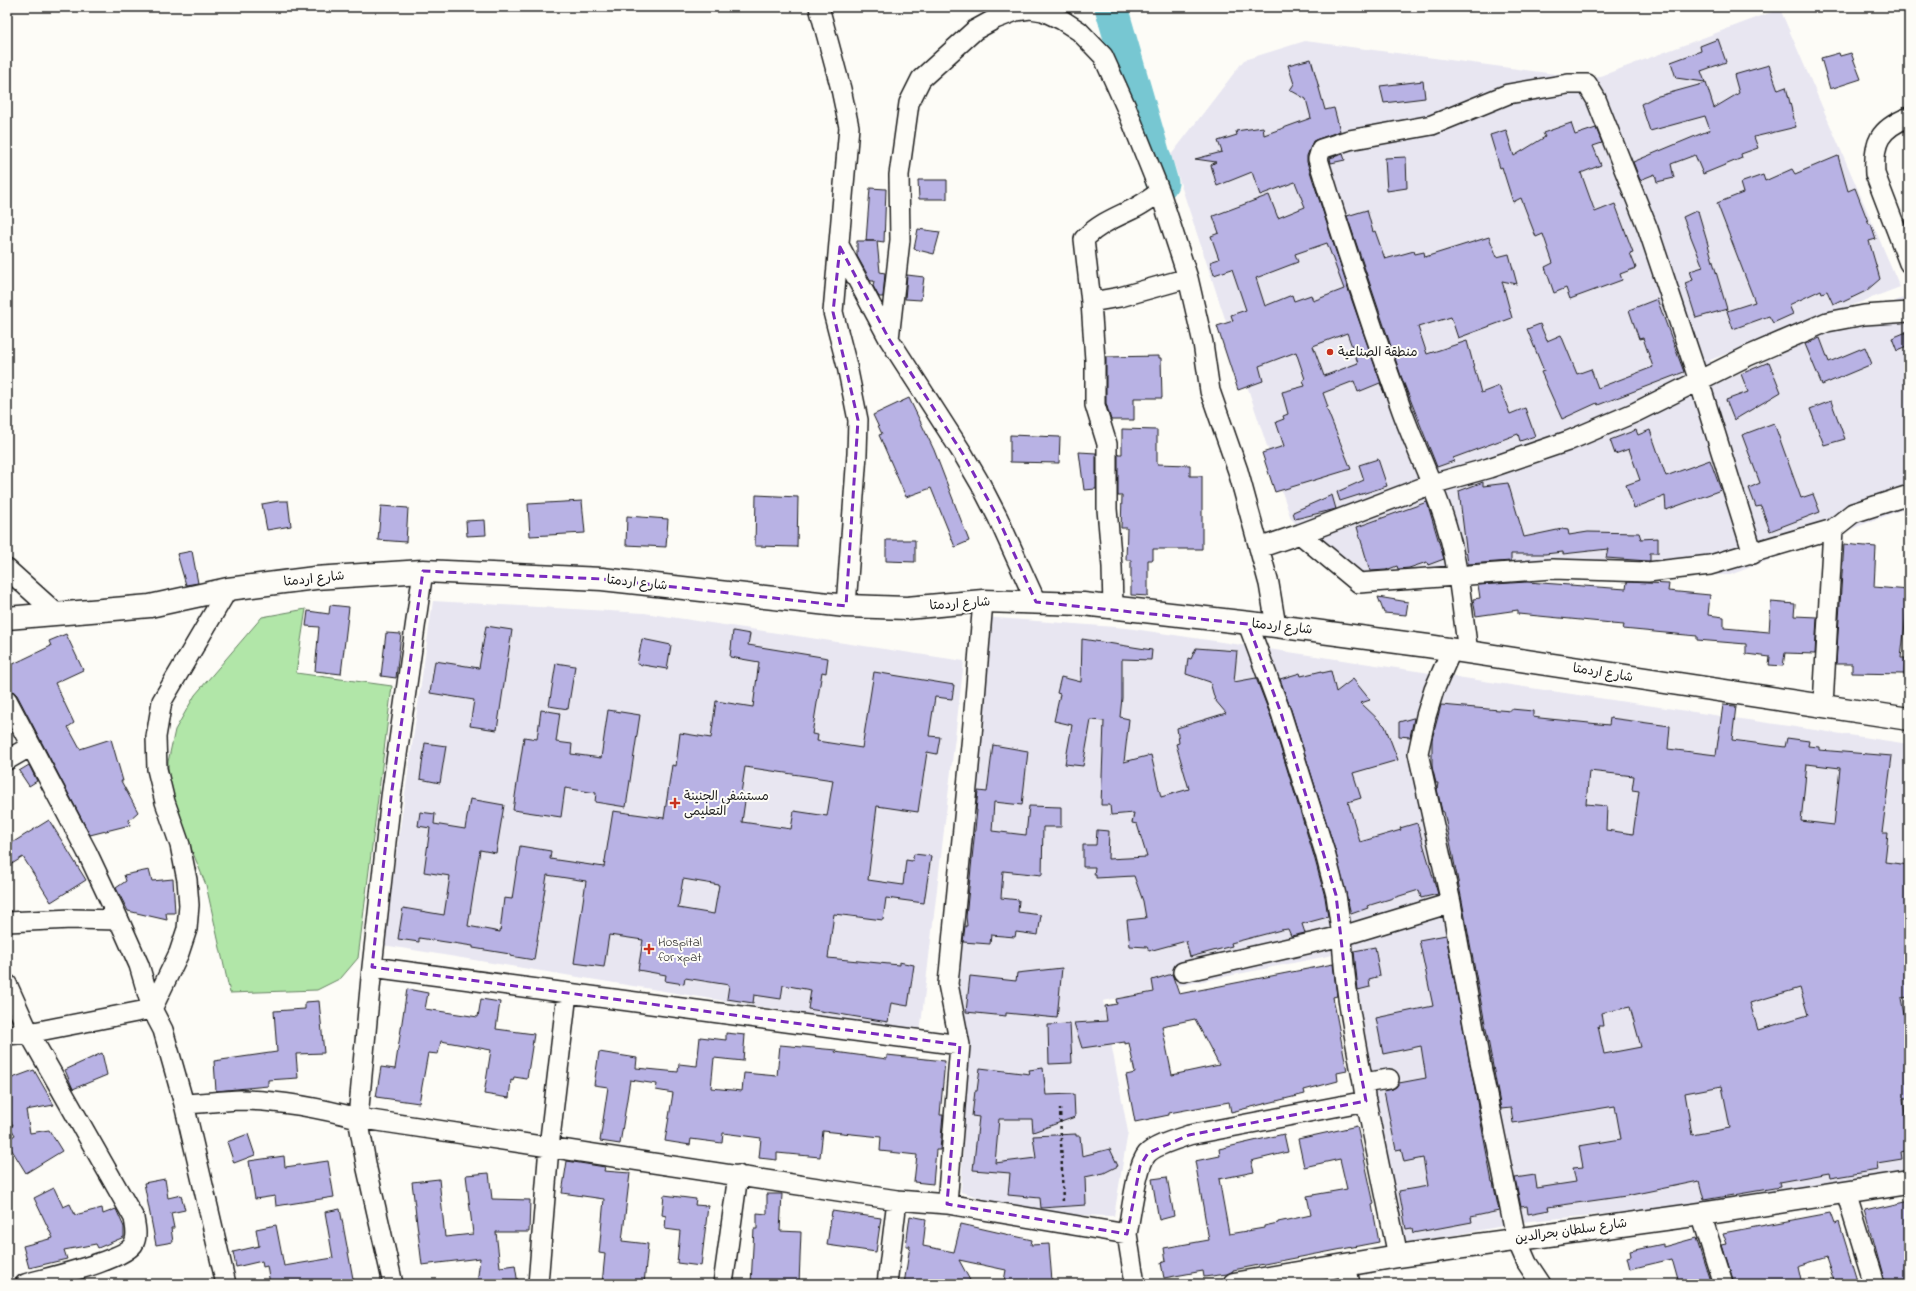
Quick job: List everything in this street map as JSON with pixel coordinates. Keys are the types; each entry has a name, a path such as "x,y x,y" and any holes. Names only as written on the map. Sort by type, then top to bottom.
{"main road":[{"name":"شارع اردمتا","path":"7,618 150,606 228,590 315,578 423,571 602,579 846,606 907,608 984,601 1083,604 1276,626 1460,651 1909,719"},
{"name":"شارع سلطان بحرالدين","path":"1234,1284 1348,1274 1398,1256 1516,1238 1701,1214 1846,1193 1909,1182"}],"street":[{"path":"819,7 841,89 849,127 844,166 840,247 833,312 847,366 858,420 858,454 846,606"},
{"path":"889,339 900,240 899,175 909,103 921,79 975,30 995,19 1016,11 1030,9 1043,11 1062,20 1079,31 1103,56 1126,107 1160,192 1188,278 1203,343 1210,391 1238,472 1269,584 1276,626"},
{"path":"1541,1284 1527,1262 1516,1238 1478,1051 1451,903 1418,753 1426,716 1434,690 1460,651 1458,575 1446,525 1432,484 1403,413 1344,245 1318,159 1321,149 1349,140 1432,125 1508,94 1568,84 1587,84 1596,99 1648,229 1699,381 1753,554"},
{"path":"1909,117 1892,123 1883,132 1877,144 1874,159 1875,174 1909,264"},
{"path":"1113,608 1112,567 1107,509 1107,444 1095,405 1095,360 1091,302 1084,239 1096,227 1116,216 1134,209 1160,192"},
{"path":"840,247 889,339 963,454 981,485 998,518 1036,602"},
{"path":"1091,302 1120,297 1188,278"},
{"path":"1259,548 1432,484 1489,468 1568,441 1636,412 1748,356 1827,322 1864,315 1909,312"},
{"path":"1300,534 1359,583 1552,569 1648,572 1710,565 1753,554 1832,529 1853,513 1909,495"},
{"path":"1823,705 1832,529"},
{"path":"7,569 57,614"},
{"path":"393,1284 367,1169 358,1118 372,967 391,798 423,571"},
{"path":"152,1008 179,953 187,928 189,905 187,880 180,845 165,802 157,769 156,737 162,701 228,590"},
{"path":"947,1204 960,1045 948,984 984,601"},
{"path":"1248,624 1281,713 1325,853 1336,895 1342,936 1343,968 1349,1009 1398,1256"},
{"path":"7,700 87,852 139,965 152,1008 163,1030 184,1104 226,1284"},
{"path":"7,760 31,746"},
{"path":"1183,972 1342,936 1451,903"},
{"path":"7,922 72,919 119,920"},
{"path":"372,967 960,1045"},
{"path":"7,984 29,1033 134,1218 136,1236 131,1248 121,1254 87,1267 25,1284"},
{"path":"538,1284 549,1147 567,993"},
{"path":"7,1035 29,1033 152,1008"},
{"path":"1135,1284 1127,1234 1140,1166 1148,1154 1168,1142 1189,1135 1365,1092 1389,1079"},
{"path":"184,1104 240,1100 294,1104 358,1118 897,1200 947,1204 1127,1234"},
{"path":"724,1284 738,1175"},
{"path":"1846,1193 1874,1284"},
{"path":"887,1284 897,1200"},
{"path":"1701,1214 1723,1284"}],"path":[{"path":"1060,1108 1064,1223"}],"highlighted area":[{"path":"840,247 889,339 963,454 998,518 1036,602 1248,624 1281,713 1336,895 1349,1009 1366,1101 1189,1135 1148,1153 1140,1166 1127,1234 947,1204 960,1045 372,967 391,797 423,571 602,579 846,606 858,420 833,312"}],"shaded area":[{"path":"1780,9 1900,287 1710,360 1720,382 1909,295 1909,507 1730,575 1359,580 1291,519 1171,155 1244,60 1305,41 1593,79"},
{"name":"مستشفي الجنينة التعليمى","path":"433,601 644,613 964,661 920,1033 383,945"},
{"path":"985,617 1127,628 1909,744 1909,1179 1808,1195 1529,1221 1403,1245 1343,953 1103,1001 1128,1132 1114,1216 1035,1214 961,1192 967,1061 954,975"}],"green space":[{"path":"306,609 296,673 392,686 358,958 341,978 317,990 230,993 206,885 169,794 168,762 175,730 195,695 262,617"}],"building":[{"path":"1718,39 1726,62 1701,71 1705,82 1676,78 1671,62 1701,51 1700,46"},
{"path":"1839,53 1840,56 1851,53 1861,79 1830,89 1821,58"},
{"path":"1311,59 1325,110 1334,108 1340,131 1313,141 1307,156 1307,162 1348,289 1386,398 1380,383 1358,392 1354,381 1323,393 1328,407 1326,407 1351,469 1275,492 1262,453 1284,446 1276,422 1284,419 1283,416 1288,414 1282,392 1305,386 1303,380 1305,379 1296,352 1259,366 1263,381 1238,390 1217,326 1233,321 1231,315 1246,310 1232,269 1214,275 1210,262 1219,259 1211,236 1219,233 1213,216 1269,195 1278,218 1305,207 1295,182 1260,195 1252,172 1217,186 1211,165 1216,162 1195,159 1222,152 1218,141 1237,135 1236,131 1263,127 1264,135 1311,118 1306,99 1290,90 1294,84 1288,65","holes":["1327,243 1344,289 1313,301 1311,295 1294,301 1292,295 1265,306 1256,278 1298,262 1295,254","1347,333 1358,363 1324,376 1313,346"]},
{"path":"1769,65 1778,90 1786,87 1796,127 1754,137 1758,148 1741,154 1742,158 1703,174 1695,155 1671,164 1674,178 1657,182 1655,174 1640,180 1633,162 1710,130 1705,116 1650,131 1641,104 1655,97 1706,83 1714,108 1739,93 1734,75"},
{"path":"1423,81 1425,98 1384,103 1380,86"},
{"path":"1571,123 1575,135 1596,128 1602,143 1593,146 1601,165 1581,173 1595,212 1615,204 1633,252 1630,253 1636,268 1620,274 1622,280 1570,299 1566,288 1554,293 1545,267 1553,263 1543,234 1536,237 1521,198 1513,202 1502,167 1500,168 1490,135 1506,130 1514,156 1545,137 1543,133"},
{"path":"1343,154 1345,160 1331,163 1330,158"},
{"path":"1838,156 1848,191 1855,188 1869,224 1871,224 1876,239 1869,241 1880,279 1866,291 1843,302 1841,300 1833,304 1827,291 1822,293 1821,290 1789,305 1793,314 1773,323 1769,316 1733,329 1727,311 1755,302 1717,203 1743,193 1740,183 1763,175 1765,181 1792,169 1795,174"},
{"path":"1406,157 1407,188 1387,191 1385,158"},
{"path":"918,180 947,180 947,199 919,199"},
{"path":"870,188 886,189 884,242 877,241 880,272 885,273 883,297 879,297 873,286 874,281 871,281 857,256 857,241 866,241"},
{"path":"1367,210 1373,232 1375,231 1385,259 1414,251 1415,254 1424,252 1425,257 1489,237 1497,257 1509,254 1517,284 1502,281 1512,318 1458,338 1451,317 1418,327 1427,354 1467,341 1481,393 1499,386 1510,414 1525,408 1535,436 1520,441 1518,434 1453,458 1454,461 1437,467 1401,376 1347,216"},
{"path":"1698,211 1727,309 1696,318 1685,283 1693,280 1690,271 1703,267 1683,217"},
{"path":"918,229 940,232 934,254 914,249"},
{"path":"907,275 924,277 921,300 905,299"},
{"path":"1657,299 1684,372 1598,405 1597,403 1562,419 1541,372 1544,371 1527,329 1540,324 1547,341 1561,335 1577,374 1591,369 1598,388 1653,367 1643,338 1639,339 1629,310"},
{"path":"1909,331 1909,346 1897,351 1892,338"},
{"path":"1820,338 1829,362 1865,347 1872,364 1822,385 1805,344"},
{"path":"1159,356 1159,358 1161,358 1162,398 1134,398 1134,420 1111,420 1106,403 1106,357"},
{"path":"1769,362 1781,392 1734,420 1726,400 1748,392 1741,374"},
{"path":"909,398 934,450 969,541 955,547 931,488 906,497 879,435 882,434 873,415"},
{"path":"1831,401 1845,439 1824,445 1810,409"},
{"path":"1774,423 1801,498 1813,494 1820,512 1770,531 1761,506 1756,507 1749,488 1760,483 1742,435"},
{"path":"1122,429 1157,430 1157,464 1190,465 1190,476 1202,476 1202,549 1153,549 1153,560 1148,560 1148,596 1131,595 1131,560 1126,560 1127,528 1121,528 1122,496 1118,496 1118,454 1122,454"},
{"path":"1636,430 1638,435 1650,430 1666,476 1710,460 1721,490 1666,510 1665,496 1634,508 1626,485 1640,480 1629,449 1615,454 1610,440"},
{"path":"1010,435 1060,437 1059,463 1010,462"},
{"path":"1079,452 1096,453 1096,489 1084,490"},
{"path":"1378,459 1387,486 1340,501 1337,492 1364,480 1359,465"},
{"path":"1483,482 1483,486 1508,483 1524,537 1562,529 1568,530 1569,535 1588,532 1639,533 1641,539 1658,538 1658,553 1650,553 1650,561 1606,558 1608,549 1563,554 1563,552 1545,554 1511,554 1511,561 1468,564 1459,491"},
{"path":"756,495 798,497 797,547 755,546"},
{"path":"1332,495 1336,509 1295,519 1293,512"},
{"path":"288,501 291,526 267,530 262,504"},
{"path":"582,501 585,533 530,536 528,504"},
{"path":"1427,502 1444,559 1428,565 1427,562 1409,568 1398,569 1397,566 1386,570 1370,571 1357,527"},
{"path":"381,506 408,508 406,542 378,540"},
{"path":"627,516 668,519 666,547 626,545"},
{"path":"485,520 486,535 467,536 466,521"},
{"path":"886,540 915,540 915,562 886,561"},
{"path":"1844,544 1876,547 1874,587 1909,590 1901,658 1905,658 1904,674 1852,673 1852,664 1836,664"},
{"path":"192,551 198,583 186,585 177,554"},
{"path":"1527,582 1626,589 1627,582 1669,584 1668,591 1710,595 1708,615 1724,617 1724,628 1769,632 1771,602 1795,604 1794,616 1817,617 1815,654 1785,653 1783,666 1769,665 1770,657 1746,654 1746,644 1697,640 1697,636 1623,629 1624,625 1611,624 1612,623 1518,614 1518,610 1476,616 1473,599 1480,598 1478,585"},
{"path":"1378,597 1408,602 1406,615 1384,613"},
{"path":"330,605 349,607 341,674 315,671 319,627 306,626 308,611 329,614"},
{"path":"486,626 512,630 497,730 470,726 474,700 430,693 435,661 479,668"},
{"path":"733,631 750,634 748,645 828,658 826,673 822,672 812,734 818,735 817,741 862,748 874,672 954,685 952,699 935,697 929,736 940,737 937,754 927,752 918,812 877,806 868,880 903,885 906,860 912,861 914,854 931,856 924,903 886,898 883,920 834,914 828,958 899,965 899,962 914,965 908,1006 891,1003 888,1022 808,1009 811,990 783,985 781,999 754,995 753,1003 727,999 729,985 685,978 684,984 665,981 666,975 638,970 643,940 609,935 604,967 574,963 586,881 547,875 534,960 510,956 510,954 473,948 473,946 419,938 419,942 398,939 403,908 444,915 450,876 424,872 430,828 418,826 420,812 435,814 434,824 465,829 470,799 504,805 496,853 480,850 468,926 500,932 504,898 512,899 520,846 551,851 550,859 604,867 613,811 664,818 672,765 676,766 680,733 711,738 716,701 753,707 759,662 730,657","holes":["745,767 833,780 827,816 794,811 791,829 742,822 745,801 740,800","683,879 719,885 714,914 678,908"]},
{"path":"386,633 401,634 396,678 381,676"},
{"path":"66,634 83,670 55,683 74,723 68,727 80,749 111,739 123,781 121,781 138,812 129,820 130,825 90,835 17,695 13,691 7,689 7,667 51,646 49,641"},
{"path":"642,639 671,645 667,669 637,664"},
{"path":"1082,639 1152,650 1151,660 1122,659 1122,698 1120,717 1129,719 1124,762 1151,755 1161,797 1189,789 1176,744 1179,743 1177,728 1226,713 1215,700 1210,682 1186,674 1188,658 1191,659 1196,648 1237,651 1234,682 1256,678 1271,717 1314,856 1325,897 1328,917 1302,924 1305,933 1291,936 1288,929 1281,930 1231,943 1232,946 1190,957 1186,941 1149,951 1147,947 1130,946 1127,920 1146,918 1143,901 1134,876 1096,878 1096,875 1094,875 1095,867 1083,867 1083,845 1096,845 1097,830 1109,831 1108,859 1147,857 1137,824 1132,823 1134,813 1111,815 1110,805 1101,805 1104,721 1091,720 1083,766 1065,764 1072,725 1054,721 1060,694 1057,693 1061,677 1081,682"},
{"path":"556,663 575,666 568,709 549,706"},
{"path":"1322,671 1322,673 1331,671 1336,692 1353,679 1370,700 1361,703 1385,726 1398,760 1353,773 1361,798 1348,802 1360,842 1401,830 1400,828 1417,823 1438,894 1421,898 1419,890 1367,906 1368,908 1351,914 1335,850 1280,679 1300,673 1301,676"},
{"path":"1441,705 1511,711 1511,709 1533,711 1533,717 1609,725 1610,718 1670,726 1668,749 1716,755 1723,705 1736,706 1732,740 1785,747 1787,738 1809,741 1808,746 1819,747 1819,750 1892,756 1882,833 1888,833 1885,862 1909,865 1909,997 1901,998 1909,1039 1909,1098 1903,1098 1909,1150 1901,1152 1902,1159 1877,1163 1878,1170 1830,1178 1829,1173 1779,1182 1780,1187 1704,1200 1699,1181 1626,1196 1548,1207 1549,1210 1528,1214 1527,1206 1521,1207 1515,1178 1535,1175 1537,1188 1576,1182 1573,1168 1583,1167 1579,1146 1621,1139 1615,1106 1513,1123 1511,1108 1501,1109 1462,901 1444,812 1442,811 1437,789 1438,783 1436,783 1432,767 1432,739","holes":["1807,764 1840,768 1834,825 1801,821","1589,771 1634,776 1632,790 1639,791 1633,834 1606,830 1607,806 1586,804","1800,988 1808,1015 1758,1030 1750,1003","1630,1007 1641,1047 1604,1054 1598,1026 1603,1026 1601,1013","1722,1086 1730,1128 1692,1135 1685,1093"]},
{"path":"541,710 560,713 556,742 572,744 571,754 601,758 608,710 640,715 626,807 595,802 596,793 565,788 561,817 513,810 524,737 537,739"},
{"path":"1414,718 1410,737 1399,736 1399,722"},
{"path":"425,743 446,746 440,783 420,779"},
{"path":"993,745 1028,751 1022,805 994,802 992,831 1026,835 1029,806 1061,807 1061,827 1043,827 1042,875 1003,871 1001,898 1019,900 1018,912 1041,915 1038,935 1016,932 1015,937 991,935 990,944 963,942 965,926 967,926 966,917 978,791 987,792"},
{"path":"29,765 37,781 29,786 19,771"},
{"path":"49,820 86,880 51,902 23,857 7,867 7,846"},
{"path":"149,870 152,881 173,879 175,913 166,913 167,920 128,911 116,888 126,881 124,875"},
{"path":"1446,935 1492,1182 1499,1211 1471,1217 1472,1222 1413,1233 1412,1228 1406,1229 1399,1191 1428,1186 1423,1158 1404,1162 1401,1149 1396,1150 1384,1091 1393,1089 1399,1083 1426,1078 1421,1046 1383,1054 1376,1018 1433,1006 1419,940"},
{"path":"1375,947 1380,976 1369,979 1370,987 1358,990 1354,951"},
{"path":"1333,964 1337,996 1333,997 1347,1071 1337,1073 1338,1081 1304,1090 1305,1094 1231,1112 1229,1102 1169,1113 1169,1115 1135,1122 1126,1075 1135,1073 1129,1043 1125,1044 1125,1042 1082,1048 1074,1023 1107,1021 1105,1006 1117,1004 1116,999 1154,992 1152,980 1172,974 1179,994","holes":["1195,1019 1219,1065 1172,1075 1162,1026"]},
{"path":"1062,968 1057,1018 1006,1013 1006,1016 966,1012 970,976 1016,981 1017,973"},
{"path":"407,989 428,993 425,1009 478,1017 481,999 500,1002 496,1029 534,1034 527,1079 514,1077 513,1081 511,1080 509,1098 484,1094 491,1050 441,1041 438,1054 428,1053 419,1103 376,1097 381,1067 395,1069"},
{"path":"319,1001 324,1053 296,1054 298,1078 268,1080 268,1086 216,1091 214,1061 277,1052 274,1011 305,1009 305,1002"},
{"path":"1070,1024 1072,1063 1049,1064 1048,1025"},
{"path":"726,1033 745,1035 743,1061 714,1058 711,1088 742,1091 744,1073 777,1076 780,1045 836,1050 835,1052 887,1059 887,1055 945,1061 940,1115 943,1115 940,1150 936,1150 933,1184 914,1182 917,1155 880,1151 881,1137 823,1131 820,1157 777,1153 777,1160 759,1158 761,1138 723,1133 722,1143 691,1139 690,1145 665,1141 673,1093 656,1090 657,1084 630,1080 620,1144 600,1141 608,1087 594,1085 599,1052 637,1058 636,1068 678,1072 679,1064 697,1066 700,1037 726,1040"},
{"path":"102,1053 107,1075 73,1089 65,1070"},
{"path":"980,1068 1030,1074 1029,1070 1043,1068 1046,1095 1074,1094 1075,1117 1033,1132 1032,1119 999,1119 995,1163 1036,1158 1033,1136 1076,1134 1076,1136 1080,1136 1082,1156 1110,1149 1118,1166 1104,1173 1085,1177 1086,1205 1041,1208 1040,1198 1008,1195 1010,1173 973,1170 979,1117 972,1116"},
{"path":"34,1070 54,1105 26,1110 30,1133 49,1130 62,1151 26,1173 7,1142 7,1140 15,1135 10,1127 13,1125 7,1116 7,1080"},
{"path":"1357,1126 1374,1204 1372,1205 1379,1242 1233,1270 1227,1274 1204,1277 1203,1271 1164,1278 1161,1263 1166,1261 1164,1248 1209,1240 1195,1161 1220,1156 1219,1149 1284,1134 1288,1152 1251,1161 1254,1172 1219,1179 1229,1234 1264,1228 1264,1226 1278,1222 1311,1215 1307,1196 1347,1189 1340,1159 1304,1167 1298,1139"},
{"path":"248,1134 255,1155 234,1163 227,1142"},
{"path":"284,1156 285,1167 328,1161 334,1197 276,1206 275,1196 255,1199 249,1161"},
{"path":"567,1161 605,1167 604,1171 630,1173 622,1241 648,1244 644,1284 602,1284 605,1254 599,1253 604,1199 562,1193"},
{"path":"489,1173 492,1199 530,1200 529,1232 496,1232 500,1267 515,1265 518,1284 477,1284 480,1258 422,1265 412,1182 439,1179 445,1237 473,1234 466,1175"},
{"path":"1167,1177 1174,1216 1159,1220 1152,1179"},
{"path":"165,1179 168,1198 181,1195 185,1210 171,1213 174,1228 171,1228 173,1242 156,1245 144,1183"},
{"path":"54,1188 63,1207 70,1204 75,1215 102,1208 103,1214 116,1209 124,1227 124,1237 98,1248 96,1244 64,1250 67,1259 29,1268 23,1246 53,1238 34,1198"},
{"path":"767,1194 782,1194 780,1231 801,1232 799,1284 751,1284 754,1229 757,1229 757,1213 767,1214"},
{"path":"664,1195 696,1199 695,1205 708,1206 701,1266 677,1263 680,1231 665,1229 666,1216 662,1215"},
{"path":"1909,1200 1909,1284 1885,1284 1865,1210"},
{"path":"340,1209 354,1284 270,1284 267,1266 263,1267 262,1261 236,1267 233,1252 259,1246 256,1229 276,1225 284,1266 333,1258 325,1212"},
{"path":"832,1211 881,1218 876,1252 827,1245"},
{"path":"1830,1213 1834,1224 1839,1222 1858,1284 1836,1284 1827,1257 1798,1266 1802,1284 1734,1284 1722,1245 1727,1244 1723,1233"},
{"path":"910,1216 926,1219 923,1246 954,1252 961,1224 1032,1240 1031,1245 1049,1244 1052,1281 1016,1284 1004,1281 1006,1270 959,1260 972,1284 904,1284 910,1246 906,1246"},
{"path":"1696,1238 1711,1284 1679,1284 1672,1259 1630,1269 1627,1257 1631,1256 1630,1251 1663,1244 1663,1247"}],"waterway":[{"path":"1111,7 1162,183"}],"place":[{"name":"منطقة الصناعية","path":"1330,352"},
{"name":"مستشفي الجنينة التعليمى","path":"675,803"},
{"name":"Hospital for xpat","path":"649,949"}]}
